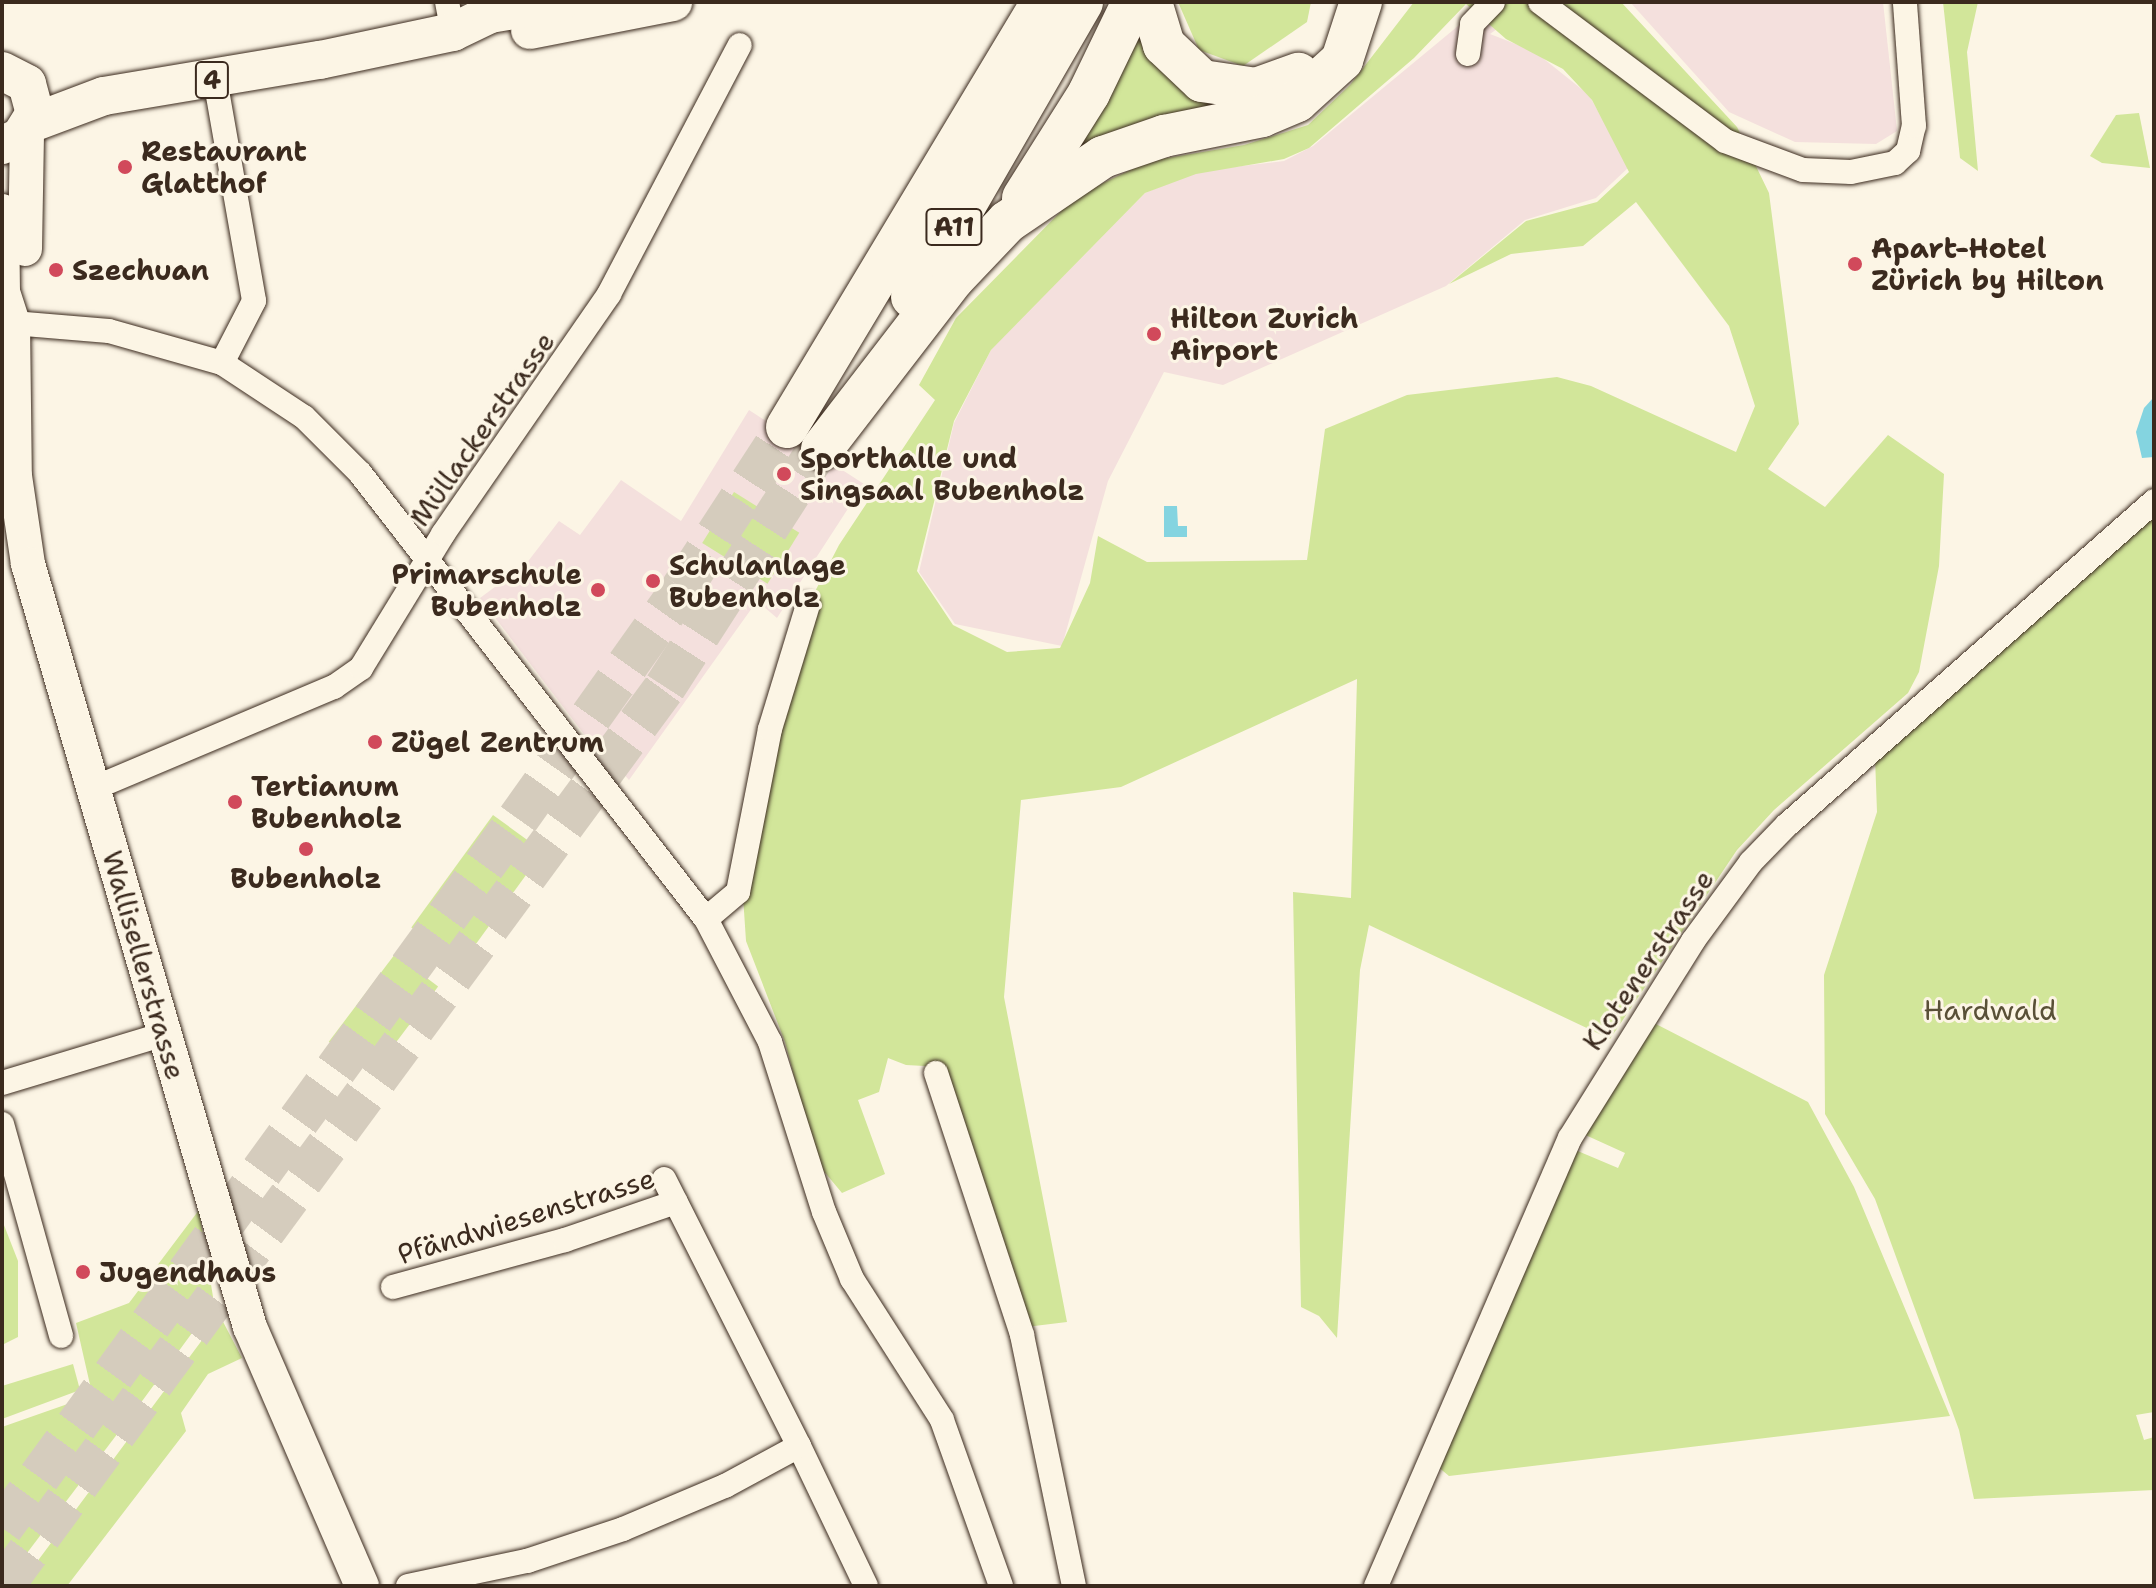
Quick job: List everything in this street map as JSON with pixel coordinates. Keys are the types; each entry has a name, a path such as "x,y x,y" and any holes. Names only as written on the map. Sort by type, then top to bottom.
{"highway":[{"name":"A11","path":"809,441 1042,2"},
{"name":"A11","path":"809,441 1082,2"},
{"path":"809,441 1007,222 1089,93 1133,2"},
{"path":"1151,2 1159,37 1177,63 1202,81 1243,90 1276,85 1303,70 1325,44 1338,2"},
{"path":"1007,222 1103,157 1164,136 1262,116 1297,101 1342,60 1361,2"}],"main road":[{"name":"4","path":"20,133 104,96 215,79 450,17 561,2"},
{"name":"4","path":"450,17 494,37 673,2"},
{"name":"4","path":"14,77 104,96"},
{"path":"14,77 34,103 20,133"},
{"name":"Wallisellerstrasse","path":"20,133 24,296 13,323 7,434 28,564 259,1355 362,1586"},
{"name":"Wallisellerstrasse","path":"2,211 3,292 13,323"}],"street":[{"path":"1468,54 1472,24 1493,2"},
{"path":"1540,2 1725,141 1803,170 1851,172 1895,163 1908,151 1914,126 1905,2"},
{"name":"Müllackerstrasse","path":"92,789 334,687 379,646 427,563 609,294 740,45"},
{"path":"215,79 254,301 222,363"},
{"path":"13,323 109,331 222,363 266,389 334,443 632,823 706,919 770,1042 824,1212 852,1279 942,1420 1001,1586"},
{"name":"Klotenerstrasse","path":"1376,1586 1570,1138 1693,941 1751,862 1787,825 2154,501"},
{"path":"706,919 738,892 770,729 808,605"},
{"path":"2,1083 164,1034"},
{"path":"936,1073 1022,1335 1074,1586"},
{"path":"2,1124 61,1336"},
{"name":"Pfändwiesenstrasse","path":"664,1179 866,1586"},
{"name":"Pfändwiesenstrasse","path":"393,1287 565,1240 676,1202"},
{"path":"408,1586 527,1561 623,1529 725,1486 799,1446"}],"shaded area":[{"path":"1487,2 1535,2 1490,34 1534,51 1589,95 1629,167 1596,198 1525,220 1446,286 1223,385 1164,372 1108,481 1062,646 955,624 919,572 954,423 992,348 1145,193 1198,171 1284,161 1313,146"},
{"path":"1630,2 1883,2 1897,131 1876,144 1795,142 1729,112"},
{"name":"Schulanlage Bubenholz","path":"749,410 864,484 777,618 757,601 629,780 621,771 616,776 480,598 526,564 559,521 580,535 621,480 681,521"}],"green space":[{"path":"1178,2 1311,2 1307,22 1243,66 1199,50"},
{"path":"1414,2 1621,2 1737,127 1769,193 1799,424 1768,469 1825,507 1888,435 1944,474 1939,566 1919,672 1908,693 1774,810 1737,850 1610,1039 1369,925 1360,970 1337,1338 1319,1316 1301,1307 1293,892 1351,898 1357,679 1121,787 1021,800 1004,997 1067,1322 1026,1327 943,1067 906,1065 888,1058 879,1092 858,1100 885,1174 842,1193 817,1163 785,1042 746,941 742,881 808,605 839,545 935,400 919,385 956,318 1076,196 1149,161 1244,145 1308,125 1350,85","holes":["1466,4 1506,39 1563,69 1592,100 1629,172 1597,202 1526,221 1449,284 1511,254 1583,246 1636,202 1729,326 1755,406 1736,452 1591,386 1557,377 1407,395 1325,429 1307,560 1147,562 1098,536 1090,583 1060,648 1007,652 953,625 917,571 954,421 991,350 1145,193 1196,174 1284,159 1309,148 1414,58"]},
{"path":"1943,2 1978,2 1967,52 1978,171 1960,158"},
{"path":"1140,12 1241,101 1063,164"},
{"path":"2139,113 2150,168 2102,163 2090,156 2116,115"},
{"path":"734,492 799,533 768,584 702,543"},
{"name":"Hardwald","path":"2154,509 2154,1412 2136,1415 2144,1440 2154,1437 2154,1490 1974,1499 1959,1430 1875,1199 1825,1114 1824,975 1877,812 1875,757"},
{"path":"493,815 543,851 461,964 411,927"},
{"path":"395,954 438,986 372,1074 329,1042"},
{"path":"1654,1023 1808,1102 1854,1187 1950,1416 1449,1476 1437,1466 1573,1149 1618,1168 1625,1153 1581,1133"},
{"path":"199,1210 214,1303 126,1423 93,1398 76,1323 129,1303"},
{"path":"2,1220 18,1261 18,1337 2,1345"},
{"path":"220,1316 242,1358 208,1374 181,1413 186,1431 67,1586 19,1586"},
{"path":"73,1364 80,1390 2,1419 2,1386"},
{"path":"79,1400 121,1429 2,1586 2,1427"}],"water":[{"path":"2154,397 2154,457 2142,458 2136,432 2144,408"},
{"path":"1164,506 1177,506 1178,526 1187,526 1187,537 1164,537"}],"tunnel":[{"path":"2,1528 518,819 682,588 787,427"},
{"path":"3,1586 665,687 819,448"}],"place":[{"name":"Restaurant Glatthof","path":"125,167"},
{"name":"Apart-Hotel Zürich by Hilton","path":"1855,264"},
{"name":"Szechuan","path":"56,270"},
{"name":"Hilton Zurich Airport","path":"1154,334"},
{"name":"Sporthalle und Singsaal Bubenholz","path":"784,474"},
{"name":"Schulanlage Bubenholz","path":"653,581"},
{"name":"Primarschule Bubenholz","path":"598,590"},
{"name":"Zügel Zentrum","path":"375,742"},
{"name":"Tertianum Bubenholz","path":"235,802"},
{"name":"Bubenholz","path":"306,849"},
{"name":"Jugendhaus","path":"83,1272"}]}
